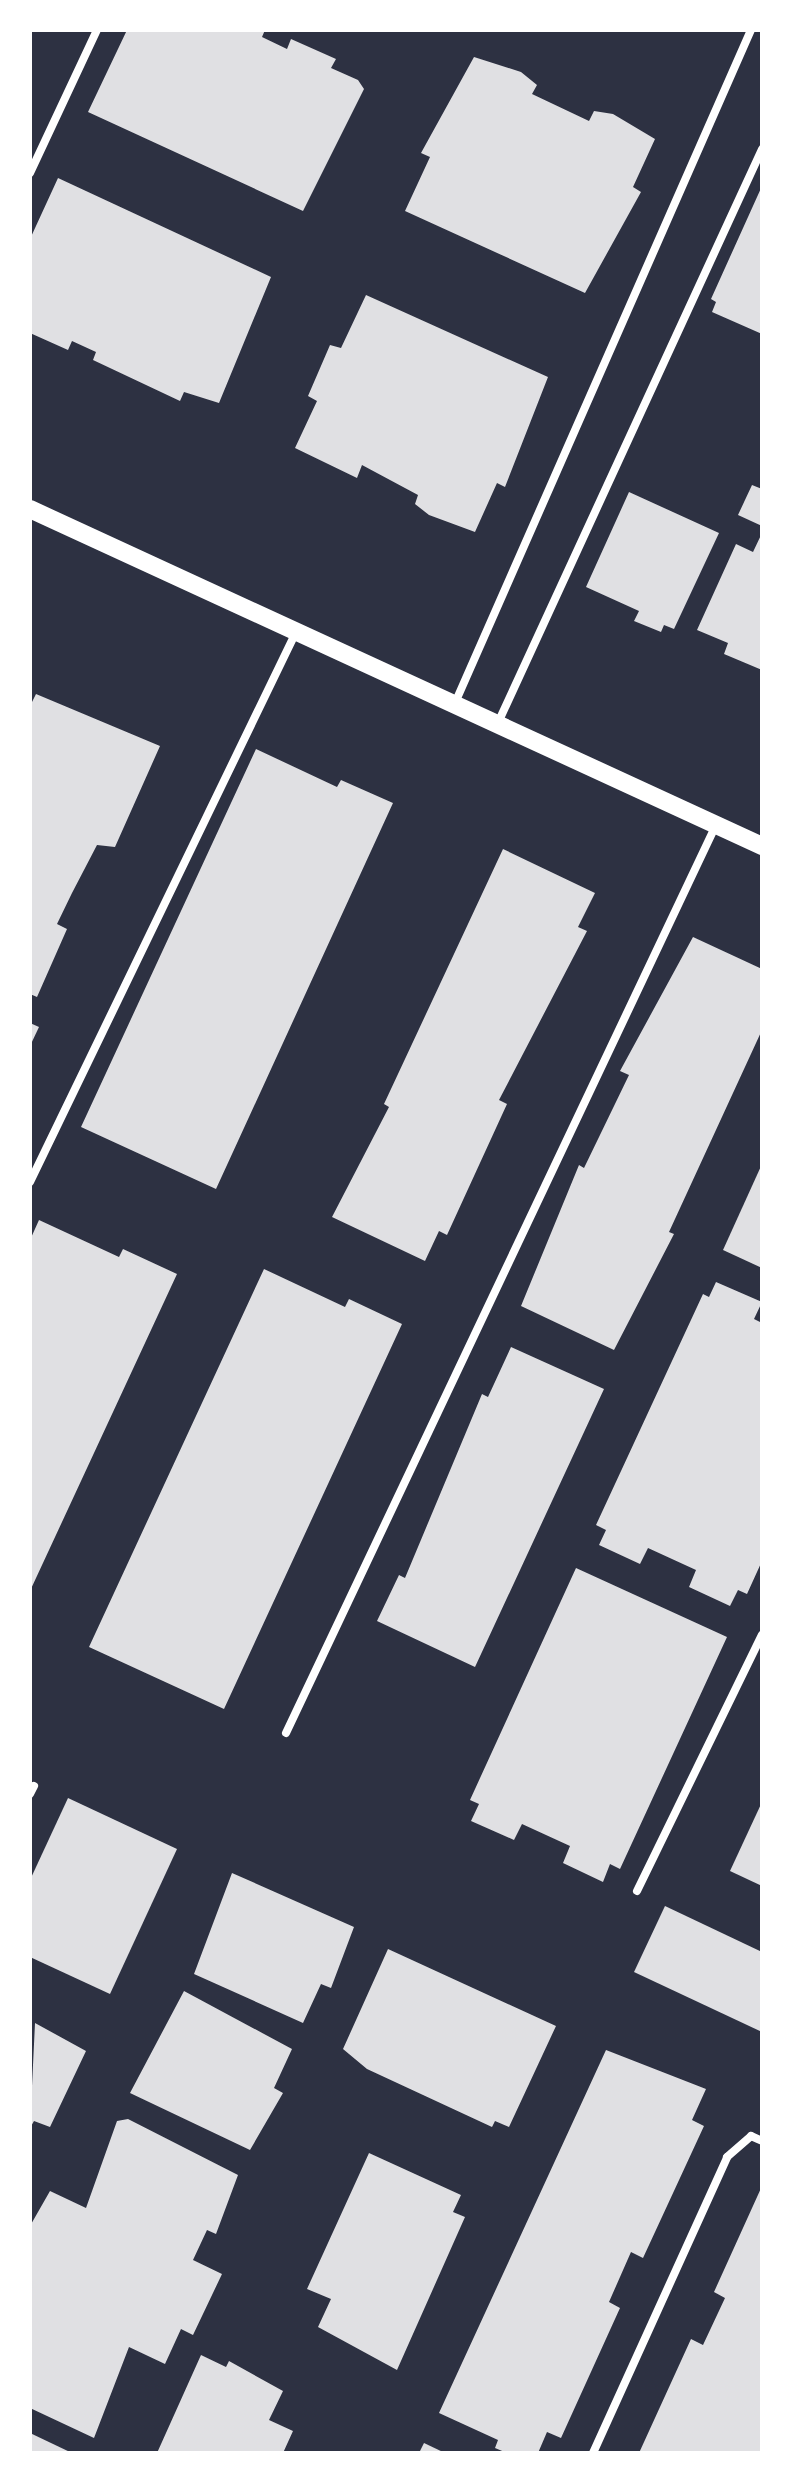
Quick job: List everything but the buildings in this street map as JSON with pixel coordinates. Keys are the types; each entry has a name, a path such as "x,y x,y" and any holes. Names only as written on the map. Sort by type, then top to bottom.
{"street":[{"path":"30,509 762,846"}],"lane":[{"path":"30,174 97,30"},
{"path":"454,706 751,30"},
{"path":"496,725 762,149"},
{"path":"30,1182 296,632"},
{"path":"286,1733 715,827"},
{"path":"637,1891 762,1635"},
{"path":"593,2453 726,2156 751,2136 762,2141"}]}
